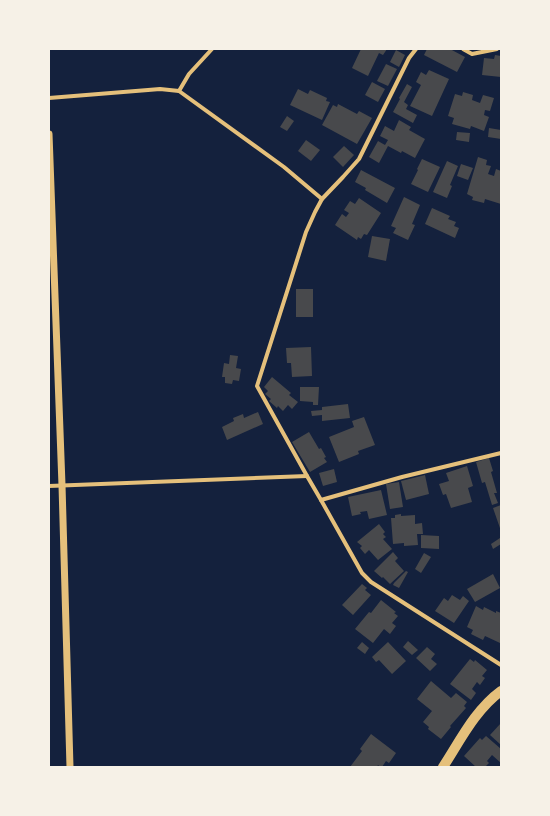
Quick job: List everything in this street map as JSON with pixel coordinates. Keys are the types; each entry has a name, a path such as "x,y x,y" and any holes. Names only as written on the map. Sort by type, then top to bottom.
{"main road":[{"path":"443,767 473,720 493,697 501,691"}],"street":[{"path":"179,91 189,74 212,49"},
{"path":"416,49 409,58 359,159 322,199 314,212 306,232 257,386 306,476 362,573 371,582 501,665"},
{"path":"464,49 472,54 497,49"},
{"path":"49,98 160,89 179,91 284,167 322,199"},
{"path":"49,134 62,485 70,767"},
{"path":"321,500 402,477 501,453"},
{"path":"49,486 306,476"}],"building":[{"path":"361,49 387,49 383,55 379,53 368,76 352,68"},
{"path":"427,49 450,49 465,57 457,72 424,55"},
{"path":"396,50 405,55 399,67 390,62"},
{"path":"495,55 501,56 501,77 482,75 484,58 494,59"},
{"path":"386,64 397,69 388,86 377,81"},
{"path":"429,70 449,79 432,116 410,106 421,85 416,82 421,72 426,75"},
{"path":"372,82 385,89 378,102 365,95"},
{"path":"407,84 412,87 404,102 408,105 406,109 417,115 413,123 393,112"},
{"path":"298,89 308,94 310,90 327,98 326,101 330,102 322,120 290,105"},
{"path":"463,92 473,95 472,100 480,103 483,95 494,98 490,111 485,110 484,115 489,117 484,131 471,126 470,129 452,124 454,118 448,116 455,94 462,96"},
{"path":"338,104 357,114 359,111 372,118 357,144 322,125 333,105 337,107"},
{"path":"287,116 294,121 287,131 280,127"},
{"path":"399,120 411,127 409,130 425,139 415,158 388,146 379,163 369,157 378,141 385,145 388,140 380,136 385,126 394,131"},
{"path":"489,128 501,130 501,139 488,137"},
{"path":"457,132 470,133 469,142 456,140"},
{"path":"306,140 320,150 311,161 298,151"},
{"path":"344,146 354,155 343,167 333,157"},
{"path":"478,157 487,160 486,165 491,166 488,174 494,176 496,169 501,171 501,204 485,199 484,203 472,200 473,197 467,194"},
{"path":"422,159 440,167 428,192 411,184"},
{"path":"447,161 458,166 450,185 452,186 447,198 433,192"},
{"path":"461,164 473,168 468,180 457,176"},
{"path":"361,170 395,188 387,203 365,190 366,188 355,182"},
{"path":"404,197 420,205 412,224 415,225 408,240 393,233 396,228 391,226"},
{"path":"359,198 381,213 367,235 364,234 361,239 358,237 357,240 335,225 342,214 346,217 349,213 344,210 350,201 355,204"},
{"path":"432,208 450,216 448,219 456,222 454,226 459,228 455,238 425,224"},
{"path":"372,236 390,239 386,261 368,257"},
{"path":"296,289 313,289 313,317 296,317"},
{"path":"311,347 312,376 292,377 291,363 287,363 286,348"},
{"path":"230,355 238,356 236,368 241,369 239,381 233,380 232,384 225,383 225,377 222,377 224,363 229,364"},
{"path":"272,377 291,393 289,395 298,402 292,409 288,405 283,411 269,401 271,399 265,394 268,391 264,387"},
{"path":"300,387 319,387 318,405 313,405 313,402 300,401"},
{"path":"348,404 350,418 322,421 322,415 312,416 311,411 322,410 322,407"},
{"path":"258,412 263,424 227,440 222,427 234,421 233,418 243,414 244,418"},
{"path":"364,417 375,445 358,451 359,454 339,462 329,437 354,427 352,421"},
{"path":"309,432 319,449 321,448 327,462 310,472 292,442"},
{"path":"489,458 497,493 494,493 498,503 492,505 485,482 482,483 476,462"},
{"path":"467,466 473,486 468,488 472,502 451,508 446,494 443,495 439,484 449,481 446,473"},
{"path":"334,469 337,482 323,486 319,473"},
{"path":"425,475 429,494 406,500 401,481"},
{"path":"399,482 403,507 390,509 386,484"},
{"path":"381,490 387,515 369,519 367,511 360,512 361,514 352,516 348,497"},
{"path":"501,505 501,531 493,508"},
{"path":"401,514 401,516 415,515 415,524 422,523 423,534 417,534 418,545 404,546 404,543 393,544 391,518 395,518 395,515"},
{"path":"379,524 385,532 383,534 386,537 383,539 392,549 378,560 369,550 365,554 360,548 362,546 357,542"},
{"path":"421,535 439,536 439,549 421,548"},
{"path":"500,538 501,544 493,549 491,544"},
{"path":"393,552 398,558 395,561 404,571 390,584 374,571"},
{"path":"424,553 431,557 421,573 415,569"},
{"path":"406,571 408,572 399,588 393,585 394,583"},
{"path":"493,574 500,588 475,602 467,589"},
{"path":"362,584 367,588 365,590 371,595 353,615 342,605"},
{"path":"452,595 460,600 463,596 469,601 454,623 435,611 444,598 448,601"},
{"path":"381,600 396,612 394,613 398,616 392,623 396,626 390,634 384,629 373,643 355,629 369,612 371,613"},
{"path":"476,606 483,610 484,607 496,613 496,611 501,613 500,643 485,636 483,640 471,634 473,630 467,627"},
{"path":"408,641 418,650 412,655 403,647"},
{"path":"362,642 369,648 365,654 357,648"},
{"path":"388,642 406,661 392,674 379,660 376,662 372,657"},
{"path":"427,647 435,654 431,659 437,664 430,671 416,658"},
{"path":"470,659 474,662 475,660 487,670 482,676 485,678 480,685 477,682 472,689 476,693 471,700 450,684"},
{"path":"431,681 451,698 456,693 467,702 464,706 466,708 441,739 428,729 429,727 423,722 432,711 417,699"},
{"path":"501,723 501,745 490,735"},
{"path":"371,734 396,753 389,763 386,761 382,767 378,765 377,767 350,767 362,751 360,749"},
{"path":"486,736 501,749 501,763 492,755 487,761 489,763 485,767 476,767 464,756 480,738 482,740"}]}
